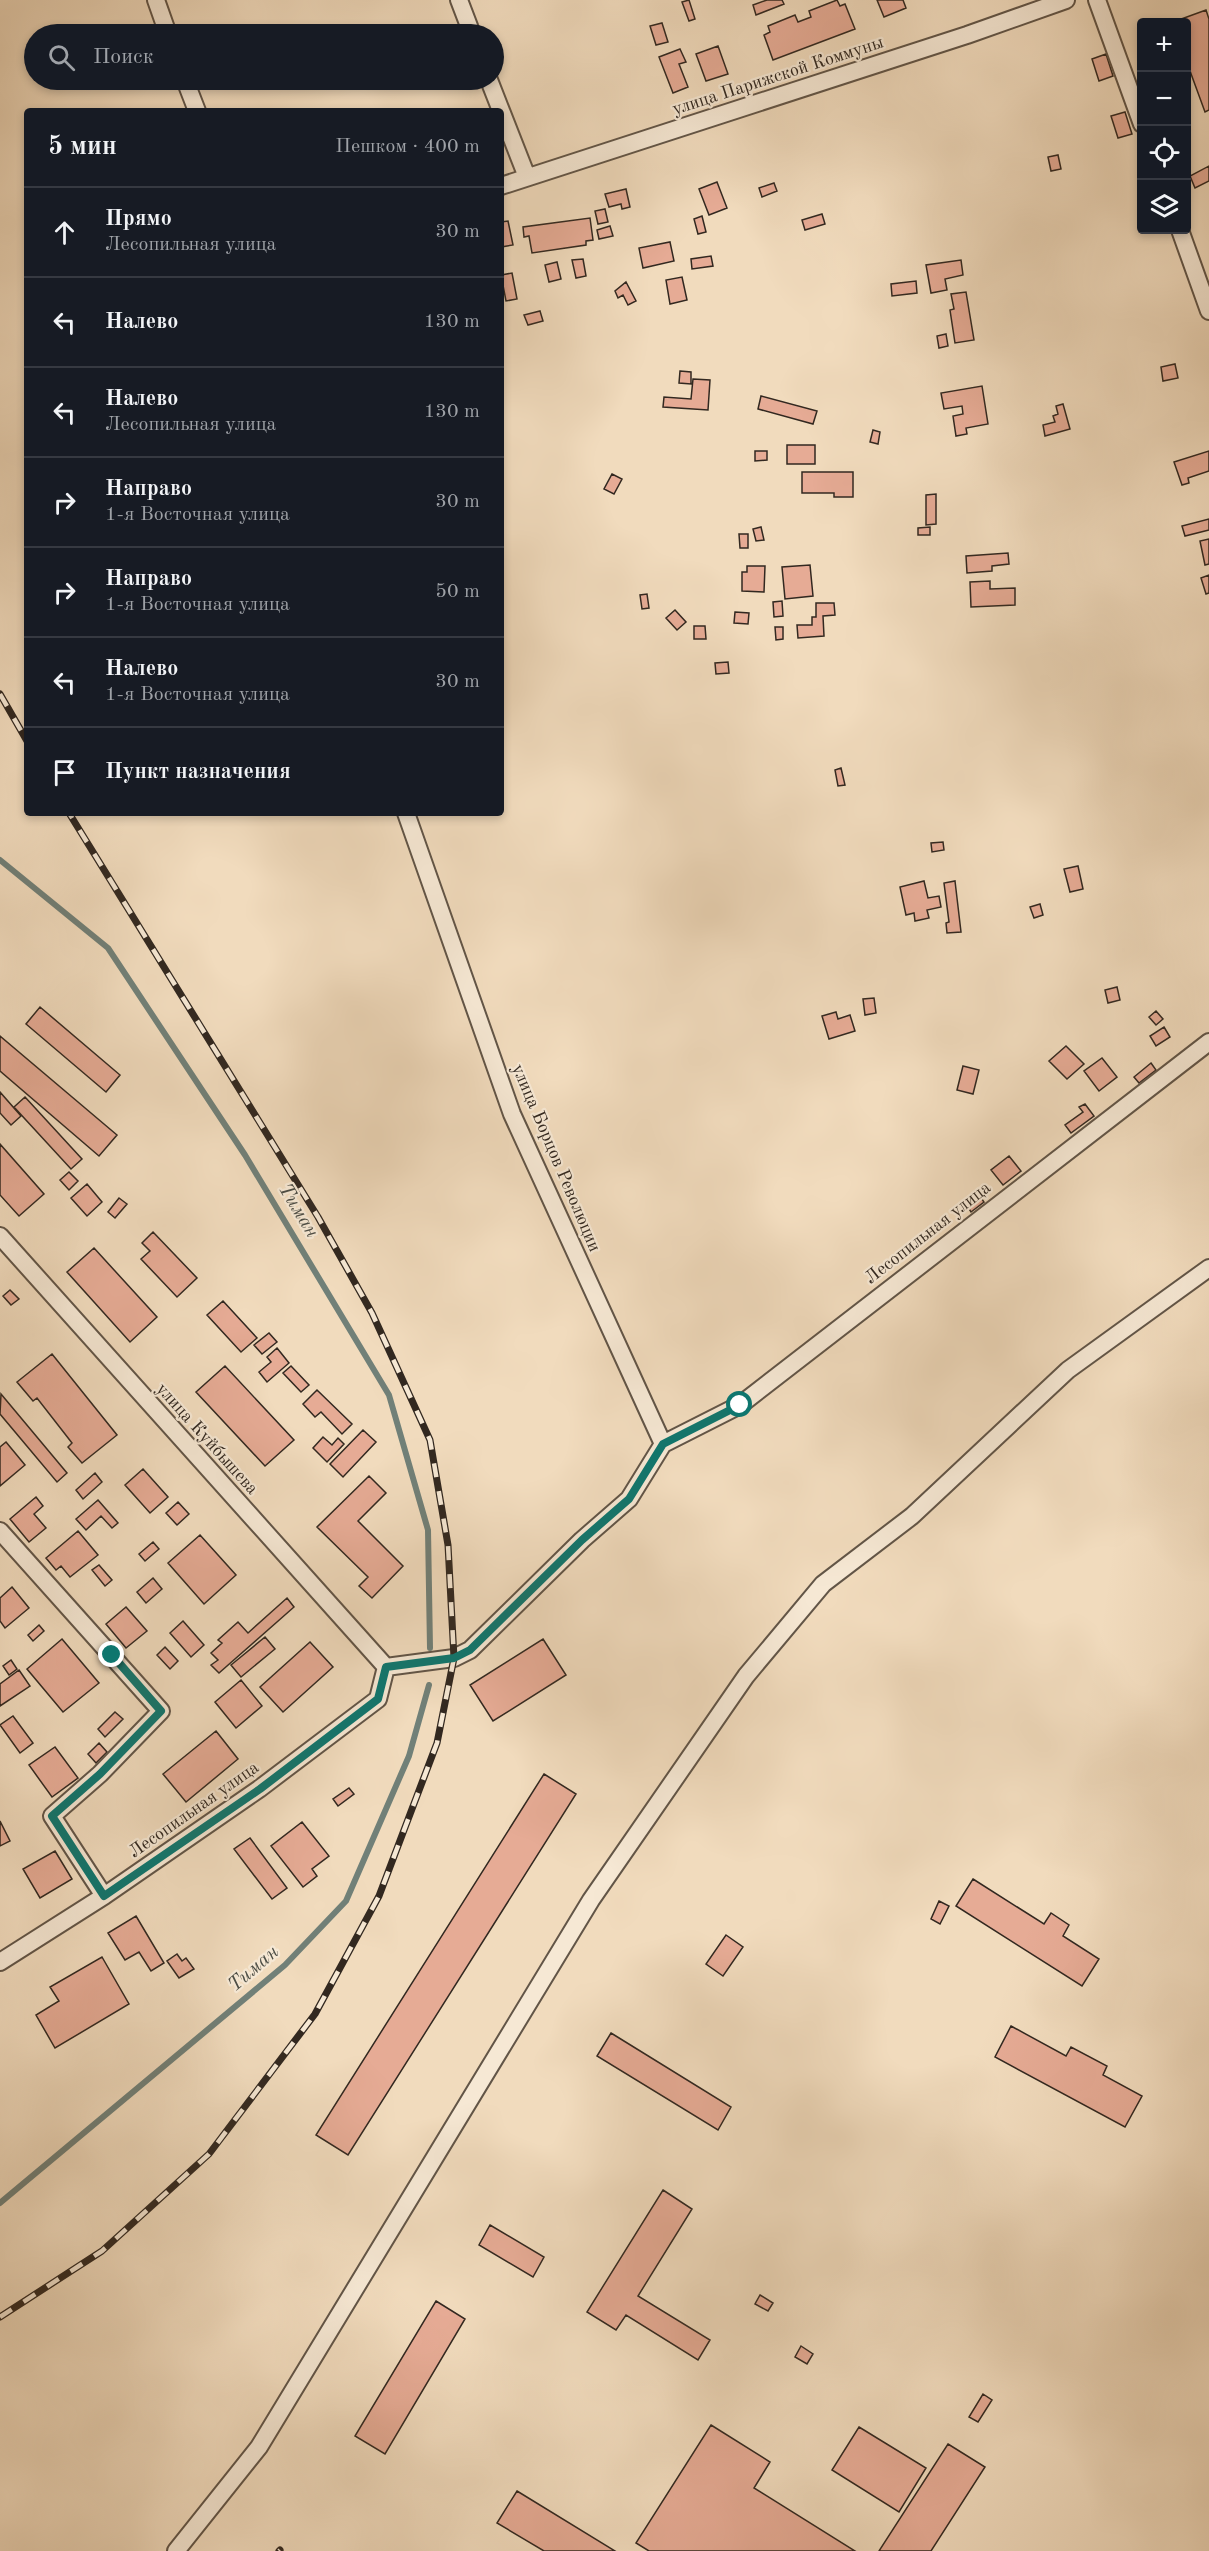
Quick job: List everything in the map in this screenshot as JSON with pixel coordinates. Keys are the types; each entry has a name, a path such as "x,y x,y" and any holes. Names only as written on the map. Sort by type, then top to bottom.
{"street":[{"path":"156,0 164,24"},
{"path":"459,0 468,24"},
{"name":"улица Парижской Коммуны","path":"504,185 955,39 1066,0"},
{"path":"1096,0 1137,111"},
{"path":"189,90 196,108"},
{"path":"493,90 500,108"},
{"path":"504,118 527,177"},
{"path":"1181,234 1209,311"},
{"name":"улица Борцов Революции","path":"407,816 512,1114 663,1444"},
{"name":"Лесопильная улица","path":"663,1444 740,1405 1209,1042"},
{"name":"улица Куйбышева","path":"0,1236 386,1667"},
{"path":"176,2551 259,2447 591,1900 746,1676 823,1584 912,1516 1068,1370 1209,1268"},
{"path":"386,1667 454,1658 470,1650 582,1540 629,1499 663,1444"},
{"path":"0,1531 161,1711 100,1774 52,1816 104,1896"},
{"name":"Лесопильная улица","path":"0,1962 104,1896 260,1789 378,1699 386,1667"}],"building":[{"path":"689,0 695,19 689,21 682,2"},
{"path":"767,0 782,0 784,4 756,15 753,5"},
{"path":"837,0 840,6 845,4 855,29 773,60 764,35 770,32 768,26 795,15 798,22 811,17 809,11"},
{"path":"877,0 903,0 906,8 884,17"},
{"path":"1206,10 1209,19 1209,110 1205,112 1191,74 1191,18 1184,18"},
{"path":"662,23 668,42 656,45 650,26"},
{"path":"718,46 728,74 706,81 696,54"},
{"path":"680,49 686,62 679,64 688,87 673,93 659,57"},
{"path":"1106,54 1113,76 1099,81 1092,59"},
{"path":"1125,112 1132,134 1118,138 1111,116"},
{"path":"1058,155 1061,169 1051,171 1048,157"},
{"path":"1209,166 1209,181 1195,188 1191,175"},
{"path":"717,182 727,208 709,215 699,189"},
{"path":"774,183 777,191 762,197 759,188"},
{"path":"626,189 630,207 622,209 621,204 609,207 605,194"},
{"path":"605,209 608,222 598,224 595,211"},
{"path":"822,214 825,224 805,230 802,220"},
{"path":"702,216 706,232 698,234 694,219"},
{"path":"590,218 593,240 586,241 586,245 532,253 529,236 524,237 523,227"},
{"path":"508,221 513,245 504,246 504,222"},
{"path":"610,226 613,236 599,239 597,230"},
{"path":"670,242 674,261 643,268 639,248"},
{"path":"711,256 713,266 692,269 691,259"},
{"path":"583,259 586,276 576,278 572,260"},
{"path":"961,260 963,275 945,279 947,290 931,293 926,265"},
{"path":"557,262 561,279 549,282 545,265"},
{"path":"512,273 517,299 506,301 504,274"},
{"path":"682,277 687,300 670,304 666,280"},
{"path":"916,281 917,293 892,296 891,284"},
{"path":"626,282 636,301 628,305 623,295 618,298 615,291"},
{"path":"966,292 974,340 955,343 950,310 954,309 951,294"},
{"path":"540,311 543,321 528,325 524,315"},
{"path":"946,334 948,346 939,348 937,336"},
{"path":"1175,364 1178,378 1163,381 1161,367"},
{"path":"680,371 691,372 691,384 679,383"},
{"path":"693,379 710,380 708,410 663,407 664,397 691,399"},
{"path":"982,386 988,424 966,428 967,434 956,436 953,416 963,414 962,406 944,409 941,393"},
{"path":"761,396 817,411 813,424 758,409"},
{"path":"1063,404 1070,429 1045,436 1043,425 1055,422 1053,416 1058,414 1056,406"},
{"path":"873,430 880,432 878,444 870,442"},
{"path":"787,445 815,445 815,464 787,464"},
{"path":"755,451 767,451 767,460 755,461"},
{"path":"1209,451 1209,471 1188,478 1189,483 1182,485 1174,462"},
{"path":"802,472 853,472 853,497 834,497 834,493 802,493"},
{"path":"612,474 622,479 614,494 604,489"},
{"path":"936,494 936,524 926,525 926,495"},
{"path":"1209,519 1209,530 1185,536 1182,526"},
{"path":"761,527 764,540 756,541 753,529"},
{"path":"930,527 930,535 918,535 918,528"},
{"path":"739,534 748,534 748,548 740,548"},
{"path":"1209,539 1209,564 1205,565 1200,541"},
{"path":"1008,553 1009,564 992,566 992,571 967,573 966,556"},
{"path":"810,565 813,596 785,599 782,567"},
{"path":"747,566 765,566 764,592 742,591 742,572 747,572"},
{"path":"1209,575 1209,593 1206,594 1201,578"},
{"path":"990,581 990,589 1015,588 1015,605 971,607 970,582"},
{"path":"647,594 649,608 642,609 640,595"},
{"path":"782,601 783,616 774,617 773,602"},
{"path":"816,603 834,603 835,615 823,616 824,636 798,638 797,625 812,625 812,617 816,617"},
{"path":"675,610 686,622 677,630 666,618"},
{"path":"735,612 749,613 748,624 734,623"},
{"path":"694,626 705,626 706,639 694,639"},
{"path":"775,627 783,627 783,639 776,640"},
{"path":"728,662 729,673 716,674 715,663"},
{"path":"841,768 845,785 838,786 835,770"},
{"path":"943,842 944,850 932,852 931,843"},
{"path":"1078,866 1083,889 1070,892 1064,869"},
{"path":"924,881 928,898 939,896 941,907 927,910 929,918 915,921 914,913 906,915 900,887"},
{"path":"955,881 961,932 947,933 946,923 949,922 944,883"},
{"path":"1040,904 1043,915 1034,918 1030,907"},
{"path":"1117,987 1120,1000 1108,1003 1105,990"},
{"path":"874,998 876,1013 865,1015 863,999"},
{"path":"40,1007 120,1075 106,1092 26,1024"},
{"path":"1156,1011 1163,1019 1156,1025 1149,1017"},
{"path":"836,1012 838,1019 850,1015 855,1031 829,1039 822,1016"},
{"path":"1164,1027 1170,1037 1156,1046 1150,1036"},
{"path":"0,1036 117,1135 99,1156 0,1071"},
{"path":"1066,1046 1084,1064 1067,1079 1049,1061"},
{"path":"1102,1058 1117,1077 1099,1091 1084,1071"},
{"path":"1151,1063 1156,1070 1139,1083 1134,1077"},
{"path":"963,1066 979,1070 973,1094 957,1090"},
{"path":"0,1092 21,1116 11,1125 0,1113"},
{"path":"25,1097 82,1159 71,1169 14,1107"},
{"path":"1085,1104 1094,1116 1071,1133 1065,1125 1083,1112 1079,1107"},
{"path":"0,1144 44,1194 19,1216 0,1195"},
{"path":"1009,1156 1021,1171 1003,1185 991,1170"},
{"path":"69,1172 78,1181 69,1190 60,1180"},
{"path":"87,1184 102,1202 87,1216 71,1198"},
{"path":"979,1195 984,1202 971,1212 966,1204"},
{"path":"119,1198 127,1204 115,1218 108,1212"},
{"path":"153,1232 197,1278 177,1297 141,1259 150,1251 142,1243"},
{"path":"94,1248 157,1317 130,1342 67,1272"},
{"path":"10,1290 19,1299 11,1305 3,1296"},
{"path":"223,1301 257,1338 241,1352 207,1315"},
{"path":"269,1333 277,1342 262,1354 254,1345"},
{"path":"277,1348 289,1363 267,1382 259,1372 271,1362 267,1357"},
{"path":"52,1354 117,1435 82,1463 68,1447 72,1443 37,1398 33,1401 17,1382"},
{"path":"225,1366 294,1440 265,1466 196,1392"},
{"path":"291,1366 309,1385 301,1392 283,1373"},
{"path":"317,1390 352,1424 342,1434 321,1412 315,1417 303,1404"},
{"path":"1,1394 67,1473 57,1482 0,1414"},
{"path":"363,1430 376,1442 343,1477 330,1464"},
{"path":"323,1437 332,1445 338,1438 344,1444 327,1462 313,1448"},
{"path":"6,1442 25,1465 0,1486 0,1447"},
{"path":"143,1469 168,1497 150,1513 125,1485"},
{"path":"95,1473 102,1482 83,1499 76,1490"},
{"path":"369,1476 386,1493 358,1521 403,1566 372,1598 359,1586 368,1577 317,1527"},
{"path":"36,1497 43,1506 34,1514 46,1528 29,1542 10,1519"},
{"path":"98,1500 118,1523 112,1528 101,1516 86,1530 76,1519"},
{"path":"178,1502 189,1514 177,1525 166,1513"},
{"path":"78,1531 98,1555 70,1577 61,1566 56,1570 46,1558"},
{"path":"200,1535 236,1575 204,1604 168,1563"},
{"path":"153,1542 159,1549 145,1561 139,1554"},
{"path":"99,1565 112,1580 105,1586 92,1570"},
{"path":"153,1578 162,1589 146,1603 137,1592"},
{"path":"12,1587 29,1608 5,1628 0,1621 0,1598"},
{"path":"287,1598 294,1607 219,1673 211,1665 218,1660 211,1653 222,1643 218,1640 238,1622 248,1633"},
{"path":"126,1607 147,1631 126,1648 106,1624"},
{"path":"183,1621 204,1645 191,1657 170,1633"},
{"path":"39,1625 44,1631 33,1641 28,1635"},
{"path":"265,1637 275,1649 241,1677 231,1665"},
{"path":"62,1639 99,1683 63,1712 27,1669"},
{"path":"543,1639 566,1675 493,1721 470,1685"},
{"path":"310,1642 333,1667 283,1712 260,1687"},
{"path":"165,1647 178,1661 170,1669 157,1655"},
{"path":"11,1660 17,1669 9,1675 3,1666"},
{"path":"19,1670 30,1686 0,1706 0,1684"},
{"path":"241,1680 262,1706 236,1728 215,1702"},
{"path":"115,1712 123,1719 105,1737 98,1729"},
{"path":"13,1716 33,1743 20,1753 0,1725"},
{"path":"216,1731 238,1759 186,1802 163,1774"},
{"path":"99,1743 107,1752 96,1763 88,1754"},
{"path":"55,1747 78,1778 52,1797 29,1765"},
{"path":"544,1774 576,1794 348,2155 316,2135"},
{"path":"349,1788 354,1794 338,1806 333,1799"},
{"path":"0,1821 10,1841 0,1846"},
{"path":"302,1822 329,1856 312,1869 317,1876 303,1887 271,1846"},
{"path":"250,1838 287,1888 272,1899 234,1849"},
{"path":"55,1851 72,1879 40,1898 23,1869"},
{"path":"973,1879 1044,1924 1051,1913 1069,1925 1063,1936 1099,1959 1082,1986 956,1906"},
{"path":"939,1901 949,1906 940,1924 931,1919"},
{"path":"136,1916 164,1963 151,1971 139,1952 125,1960 108,1933"},
{"path":"726,1935 743,1947 723,1976 706,1964"},
{"path":"177,1954 182,1961 186,1958 194,1969 179,1978 167,1961"},
{"path":"102,1957 129,2004 55,2048 36,2015 59,2001 50,1987"},
{"path":"1011,2026 1066,2056 1071,2047 1107,2066 1103,2075 1142,2096 1125,2127 995,2057"},
{"path":"611,2033 731,2107 718,2130 597,2056"},
{"path":"663,2190 692,2209 638,2296 710,2340 698,2360 626,2315 616,2330 587,2312"},
{"path":"490,2225 544,2257 533,2277 479,2245"},
{"path":"760,2295 773,2303 768,2311 755,2304"},
{"path":"436,2301 465,2319 385,2454 355,2436"},
{"path":"801,2346 813,2354 807,2364 795,2357"},
{"path":"983,2394 992,2400 978,2422 969,2417"},
{"path":"711,2425 770,2462 754,2488 855,2551 649,2551 636,2543"},
{"path":"859,2427 926,2468 899,2512 832,2470"},
{"path":"948,2444 985,2467 931,2551 879,2551"},
{"path":"517,2491 615,2551 544,2551 497,2523"}],"waterway":[{"name":"Тиман","path":"0,860 108,948 245,1155 389,1395 428,1530 430,1648"},
{"name":"Тиман","path":"0,2203 285,1965 346,1901 409,1756 429,1685"}],"railway":[{"path":"0,694 24,736"},
{"path":"0,2317 102,2251 209,2154 315,2014 379,1896 437,1743 454,1658 448,1545 430,1440 372,1313 318,1217 71,816"}],"route":[{"path":"112,1655 161,1711 100,1774 52,1816 104,1896 260,1789 378,1699 386,1667 454,1658 470,1650 582,1540 629,1499 663,1444 740,1405"}]}
